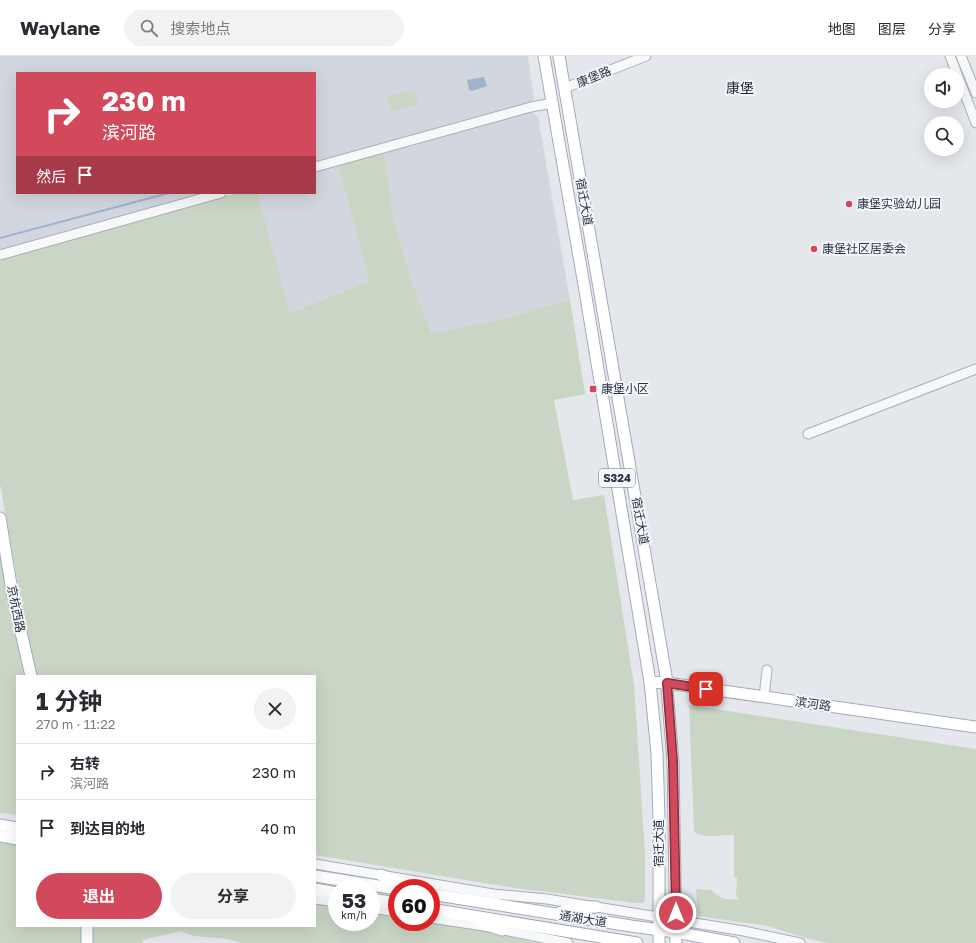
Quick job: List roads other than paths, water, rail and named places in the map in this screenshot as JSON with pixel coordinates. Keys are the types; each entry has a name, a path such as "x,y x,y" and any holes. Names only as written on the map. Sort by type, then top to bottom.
{"main road":[{"name":"宿迁大道","path":"544,56 650,682 657,753 659,818 659,943"},
{"name":"宿迁大道","path":"559,56 667,683 673,761 676,938"},
{"name":"京杭西路","path":"0,518 30,675"},
{"name":"滨河路","path":"650,682 667,683 976,727"},
{"path":"0,826 16,828"},
{"path":"0,836 16,839"},
{"path":"380,875 389,879"},
{"path":"316,876 388,888"},
{"path":"316,889 328,891"},
{"name":"通湖大道","path":"440,895 659,930 676,938 734,943"},
{"path":"552,914 580,908 596,907"},
{"name":"通湖大道","path":"440,910 637,943"},
{"path":"463,914 502,930"},
{"path":"604,938 610,933 607,922"},
{"path":"86,943 87,927"}],"street":[{"name":"康堡路","path":"565,88 646,56"},
{"path":"950,56 976,123"},
{"path":"962,56 976,93"},
{"path":"316,167 531,107 552,103"},
{"path":"0,255 217,194"},
{"path":"808,434 976,369"},
{"path":"764,697 767,670"},
{"path":"316,864 494,894 596,907 676,920 800,943"},
{"path":"316,899 328,901"},
{"path":"440,920 568,943"}],"water":[{"path":"484,77 487,86 472,91 469,90 467,80"}],"waterway":[{"path":"0,238 165,194"}],"place":[{"name":"康堡实验幼儿园","path":"849,204"},
{"name":"康堡社区居委会","path":"814,249"},
{"name":"康堡小区","path":"593,389"}],"district":[{"name":"康堡","path":"740,88"}]}
